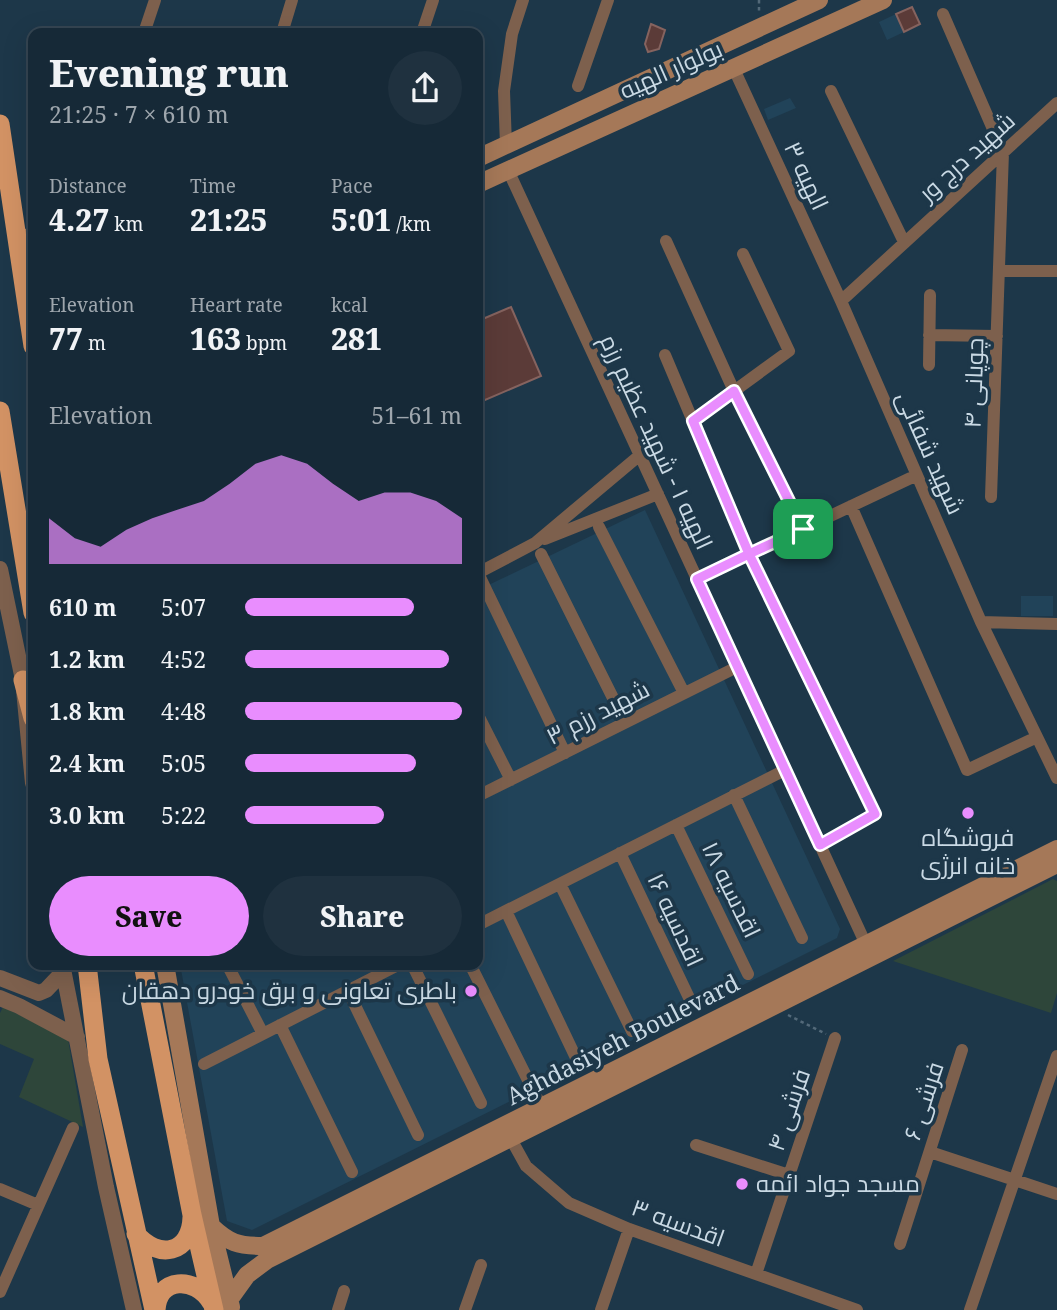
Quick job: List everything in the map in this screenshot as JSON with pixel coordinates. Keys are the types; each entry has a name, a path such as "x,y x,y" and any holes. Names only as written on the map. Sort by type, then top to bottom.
{"highway":[{"path":"0,124 28,311"},
{"path":"0,411 28,582"},
{"path":"23,680 28,699"},
{"path":"88,970 98,1059 155,1310"},
{"path":"144,970 192,1215 222,1306"},
{"path":"136,1234 145,1245 159,1251 173,1249 185,1242 192,1229 192,1215"},
{"path":"155,1310 163,1292 176,1284 191,1283 204,1290 222,1306"}],"main road":[{"path":"483,156 819,0"},
{"name":"بولوار الهیه","path":"483,182 883,0"},
{"path":"16,228 28,254"},
{"name":"Aghdasiyeh Boulevard","path":"222,1306 247,1275 267,1260 773,1007 869,951 1057,849"},
{"name":"Aghdasiyeh Boulevard","path":"211,1226 225,1240 243,1246 263,1246 542,1108 1057,864"},
{"path":"166,970 211,1226 222,1306"}],"street":[{"path":"146,28 155,0"},
{"path":"284,28 292,0"},
{"path":"424,28 433,0"},
{"path":"506,145 504,91 512,34 523,0"},
{"path":"578,86 606,6"},
{"path":"943,14 1003,152"},
{"name":"الهیه ۳","path":"734,69 841,301"},
{"path":"831,91 904,243"},
{"name":"شهید درج ور","path":"841,301 1057,103"},
{"name":"چوپانی ۴","path":"991,497 1003,152"},
{"name":"الهیه ۱ - شهید عظیم رزم","path":"508,170 869,951"},
{"path":"666,241 734,391 803,529"},
{"path":"693,421 789,351 743,254"},
{"path":"1000,271 1057,271"},
{"path":"929,365 930,295"},
{"name":"شهید شفائی","path":"841,301 981,622 1057,778"},
{"path":"929,335 997,336"},
{"path":"665,355 749,554 875,814 820,845"},
{"path":"538,548 639,455"},
{"path":"697,579 917,475"},
{"path":"483,571 658,494"},
{"path":"851,506 967,770 1037,737"},
{"path":"599,527 684,693"},
{"path":"538,548 625,722"},
{"path":"0,569 23,680 28,732"},
{"path":"483,583 565,753"},
{"path":"981,622 1057,624"},
{"name":"شهید رزم ۳","path":"483,794 737,667"},
{"path":"483,725 511,780"},
{"path":"483,922 785,769"},
{"path":"734,795 802,938"},
{"name":"اقدسیه ۱۸","path":"676,825 748,974"},
{"name":"اقدسیه ۱۶","path":"620,853 692,1004"},
{"path":"560,884 632,1031"},
{"path":"506,911 577,1060"},
{"path":"0,978 38,993 46,990 61,970"},
{"path":"63,970 106,1187 134,1310"},
{"path":"230,970 263,1034"},
{"path":"204,1064 388,970"},
{"path":"415,970 481,1103"},
{"path":"473,970 542,1108"},
{"path":"19,1006 24,1007 30,1003 31,995 26,990"},
{"path":"348,991 418,1135"},
{"path":"0,998 77,1037"},
{"path":"280,1025 352,1172"},
{"name":"فرشی ۴","path":"756,1274 835,1038"},
{"name":"فرشی ۶","path":"900,1244 962,1049"},
{"path":"970,1310 1057,1056"},
{"path":"0,1292 73,1128"},
{"name":"اقدسیه ۳","path":"511,1139 526,1166 569,1203 629,1229 856,1310"},
{"path":"696,1145 789,1175"},
{"path":"930,1152 1057,1194"},
{"path":"0,1189 38,1206"},
{"path":"601,1310 629,1229"},
{"path":"465,1310 481,1265"},
{"path":"338,1310 344,1291"}],"path":[{"path":"773,1007 835,1038"}],"shaded area":[{"path":"896,14 904,32 887,40 879,22"},
{"path":"790,98 796,108 768,120 764,109"},
{"path":"645,510 840,929 837,938 252,1230 227,1221 181,970 483,970 483,588"},
{"path":"1021,596 1053,596 1053,616 1021,616"}],"green space":[{"path":"1053,879 1057,881 1057,993 1051,1013 893,961"},
{"path":"3,1007 68,1039 83,1127 19,1097 34,1059 0,1044 0,1013"}],"building":[{"path":"912,7 920,24 904,32 896,14"},
{"path":"651,24 665,30 659,49 648,52 645,44"},
{"path":"511,307 541,376 483,401 483,319"}],"place":[{"name":"فروشگاه خانه انرژی","path":"968,813"},
{"name":"باطری تعاونی و برق خودرو دهقان","path":"471,991"},
{"name":"مسجد جواد ائمه","path":"742,1184"}],"route":[{"path":"803,529 734,391 693,421 749,554 697,579 820,845 875,814 749,554 803,529"}]}
